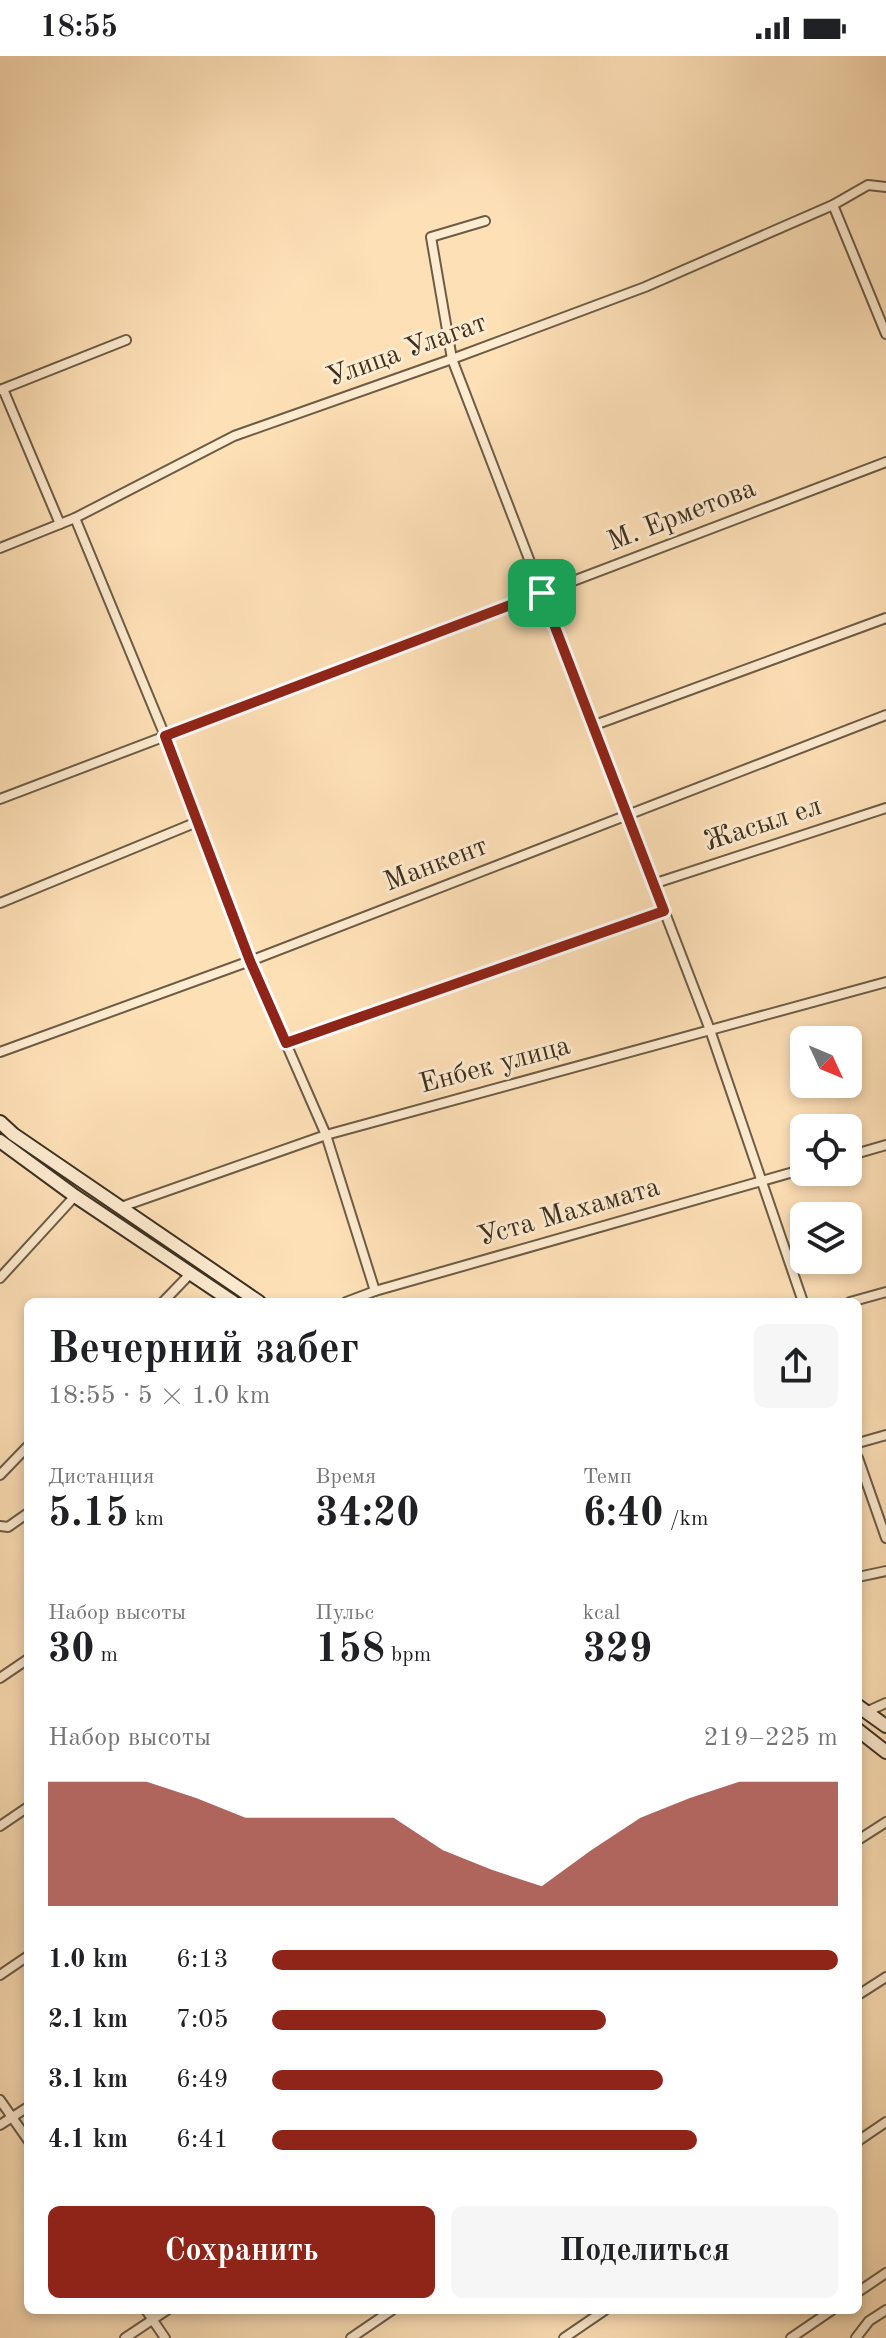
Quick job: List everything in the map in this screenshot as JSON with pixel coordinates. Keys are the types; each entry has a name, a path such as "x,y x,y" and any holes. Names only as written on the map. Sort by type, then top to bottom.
{"main road":[{"path":"0,1122 13,1134 253,1298"},
{"path":"0,1141 75,1196 227,1298"},
{"path":"862,1709 886,1726"},
{"path":"862,1733 886,1752"}],"street":[{"name":"Улица Улагат","path":"0,548 75,518 234,436 645,287 833,205 868,185 886,187"},
{"path":"833,205 886,334"},
{"path":"485,221 431,237 452,359 710,1030 802,1298"},
{"path":"60,524 2,389 126,340"},
{"name":"М. Ерметова","path":"0,799 886,462"},
{"path":"75,518 165,736 250,961 326,1135 375,1291"},
{"path":"592,726 886,618"},
{"name":"Манкент","path":"0,1052 250,961 886,715"},
{"name":"Жасыл ел","path":"653,884 886,808"},
{"path":"0,903 197,822"},
{"path":"286,1043 664,911"},
{"name":"Енбек улица","path":"120,1207 326,1135 886,982"},
{"path":"862,1152 886,1145"},
{"name":"Уста Махамата","path":"357,1298 790,1173"},
{"path":"0,1278 75,1196"},
{"path":"167,1298 191,1273"},
{"path":"862,1299 886,1292"},
{"path":"862,1442 886,1435"},
{"path":"0,1475 24,1450"},
{"path":"862,1469 886,1538"},
{"path":"0,1526 8,1527 24,1516"},
{"path":"862,1576 886,1571"},
{"path":"0,1678 24,1662"},
{"path":"862,1709 886,1703"},
{"path":"0,1826 24,1810"},
{"path":"862,1837 886,1822"},
{"path":"0,1975 24,1959"},
{"path":"862,1992 886,1977"},
{"path":"0,2100 24,2134"},
{"path":"0,2125 24,2110"},
{"path":"862,2138 886,2122"},
{"path":"862,2289 886,2273"},
{"path":"856,2338 869,2321 886,2310"},
{"path":"149,2314 165,2338"},
{"path":"125,2338 161,2314"},
{"path":"351,2338 386,2314"},
{"path":"564,2338 599,2314"},
{"path":"791,2338 826,2314"}],"route":[{"path":"542,593 664,911 286,1043 250,961 165,736 542,593"}]}
